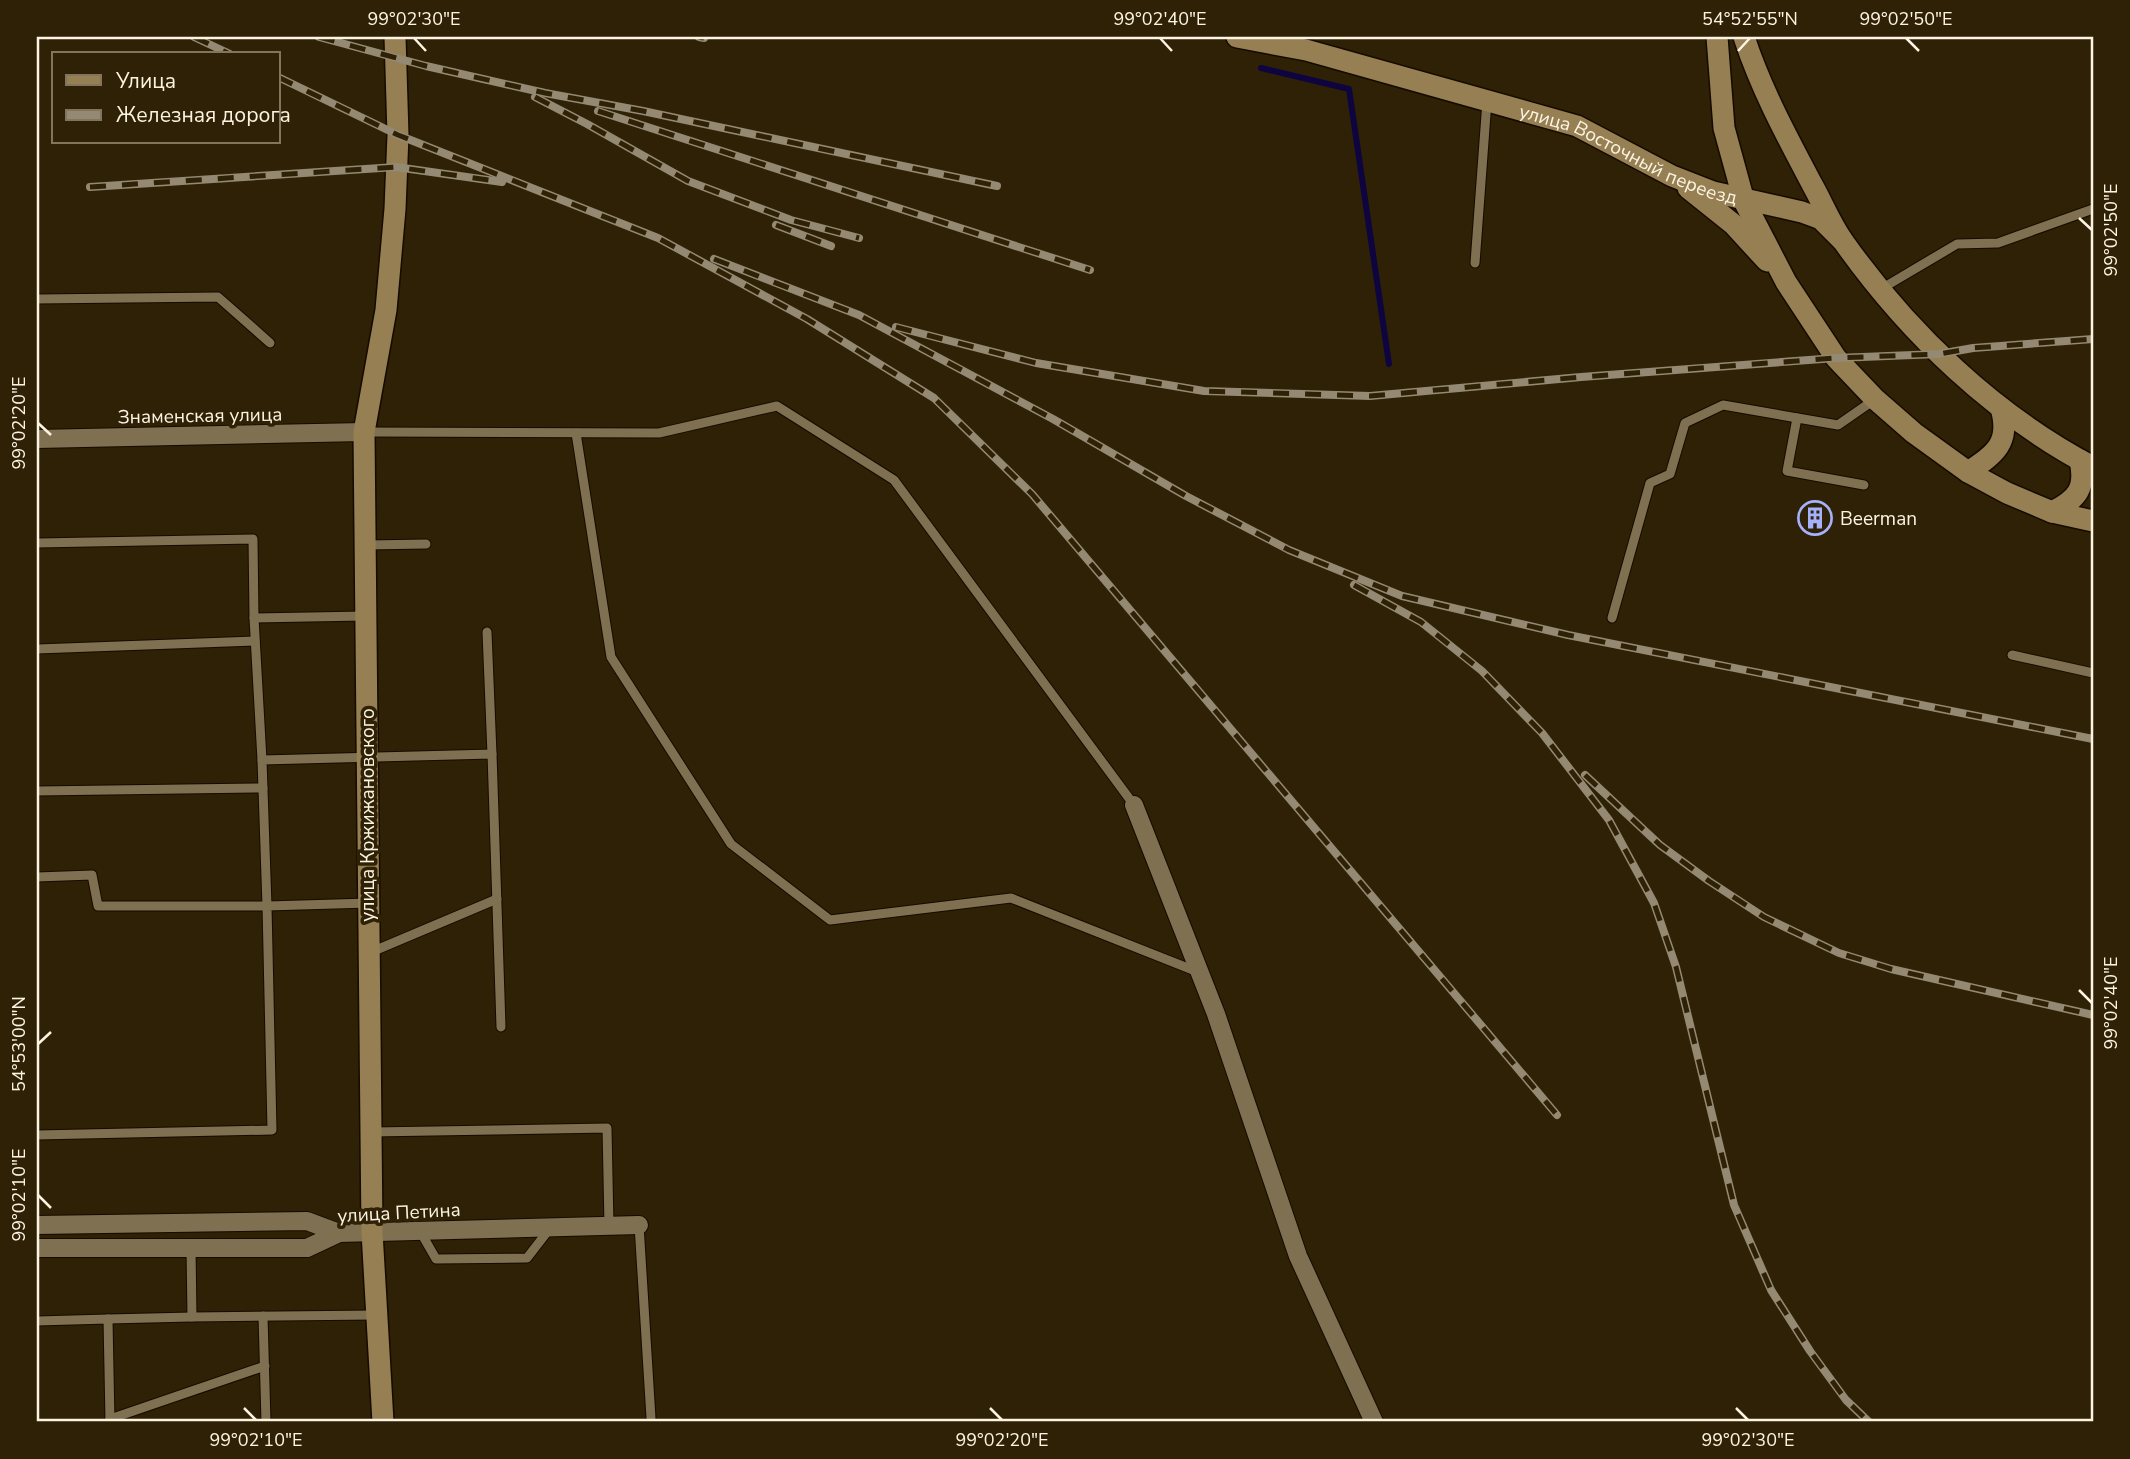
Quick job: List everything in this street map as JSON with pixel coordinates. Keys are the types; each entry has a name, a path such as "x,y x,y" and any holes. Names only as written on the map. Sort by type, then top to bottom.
{"street":[{"name":"улица Кржижановского","path":"383,1422 372,1232 370,1132 364,432 386,310 395,209 398,135 395,37"},
{"name":"улица Восточный переезд","path":"1237,37 1306,50 1577,126 1672,176 1744,201 1786,282 1836,358 1875,399 1914,433 1968,472 2007,493 2052,512 2093,521"},
{"path":"1717,37 1724,128 1744,201 1802,212 1821,219 1939,354 2001,408 2087,463 2079,492 2068,504 2052,512"},
{"path":"1744,37 1778,120 1842,240"},
{"path":"1672,176 1732,224 1786,282"},
{"path":"1968,472 1989,458 2002,442 2006,425 2001,408"},
{"name":"Знаменская улица","path":"37,439 364,432"},
{"path":"1134,805 1216,1014 1298,1256 1374,1422"},
{"path":"37,1225 307,1222 339,1233"},
{"name":"улица Петина","path":"37,1248 307,1248 339,1233 639,1225"}],"lane":[{"path":"1475,263 1487,101"},
{"path":"1881,289 1957,244 1998,243 2093,209"},
{"path":"37,299 218,297 270,343"},
{"path":"1612,618 1650,484 1670,474 1685,423 1723,405 1838,425 1875,399"},
{"path":"364,432 659,433 777,407 894,480 1134,805"},
{"path":"1797,418 1787,471 1864,485"},
{"path":"576,433 611,657 732,844 830,920 1011,898 1200,973"},
{"path":"37,542 253,539 267,906 272,1130 37,1135"},
{"path":"365,545 426,544"},
{"path":"254,618 365,616"},
{"path":"487,632 500,1027"},
{"path":"37,649 256,641"},
{"path":"2011,655 2093,673"},
{"path":"262,760 492,754"},
{"path":"37,791 263,788"},
{"path":"37,877 92,875 98,906 369,903"},
{"path":"368,953 497,899"},
{"path":"370,1132 607,1128 609,1226"},
{"path":"639,1225 650,1418"},
{"path":"420,1231 436,1259 527,1258 551,1227"},
{"path":"191,1248 192,1317"},
{"path":"37,1321 377,1315"},
{"path":"263,1316 266,1422"},
{"path":"107,1318 110,1421 265,1366"}],"waterway":[{"path":"1261,68 1349,89 1389,364"}],"railway":[{"path":"194,37 226,52"},
{"path":"319,37 426,66 545,93 643,111 997,186"},
{"path":"699,37 704,38"},
{"path":"280,78 398,135 658,238 807,319 934,398 1032,494 1557,1115"},
{"path":"535,97 688,181 791,220 859,238"},
{"path":"598,111 1090,270"},
{"path":"90,187 396,167 502,182"},
{"path":"776,225 831,246"},
{"path":"714,259 859,315 1289,550 1402,596 1568,635 2093,739"},
{"path":"896,327 1036,363 1204,391 1370,396 1836,358 1939,354 1973,348 2093,339"},
{"path":"1354,585 1421,622 1482,671 1542,733 1609,820 1654,903 1676,967 1734,1205 1771,1290 1810,1351 1846,1400 1869,1422"},
{"path":"1585,775 1660,845 1709,881 1764,917 1839,953 1891,969 2093,1015"}],"place":[{"name":"Beerman","path":"1815,518"}]}
